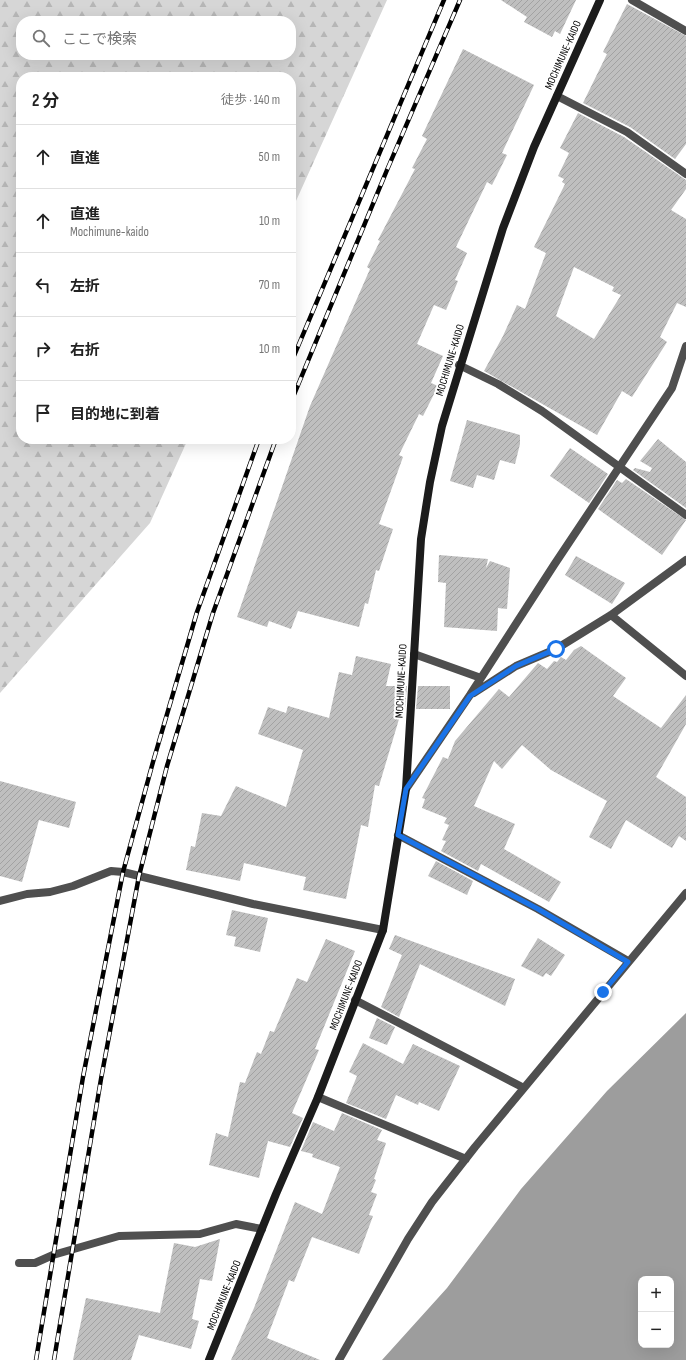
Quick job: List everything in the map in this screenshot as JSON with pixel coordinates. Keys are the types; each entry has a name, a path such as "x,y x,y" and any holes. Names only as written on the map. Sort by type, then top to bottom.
{"main road":[{"name":"MOCHIMUNE-KAIDO","path":"209,1360 318,1097 383,930 406,789 421,540 430,482 442,426 459,365 503,228 534,147 600,0"}],"street":[{"path":"632,0 686,31"},
{"path":"557,96 627,132 686,174"},
{"path":"406,789 470,696 554,565 672,388 686,346"},
{"path":"459,365 498,384 542,411 686,515"},
{"path":"470,696 496,677 516,666 556,649 611,615 686,560"},
{"path":"611,615 686,676"},
{"path":"414,654 481,678"},
{"path":"398,835 538,909 628,962"},
{"path":"0,900 55,891 111,871 123,872 253,904 383,930"},
{"path":"339,1360 408,1239 432,1202 524,1088 686,893"},
{"path":"355,1000 524,1088"},
{"path":"318,1097 466,1159"},
{"path":"19,1263 35,1263 53,1255 119,1236 200,1234 236,1224 262,1229"}],"green space":[{"path":"0,0 387,0 296,201 296,72 16,72 16,444 186,444 150,523 0,693"}],"shaded area":[{"path":"686,1013 686,1360 382,1360 447,1288 521,1189 607,1091"}],"building":[{"path":"501,0 576,0 560,34 555,31 552,37 524,22 527,17"},
{"path":"627,4 686,36 686,144 675,159 630,127 583,103 607,54 603,52"},
{"path":"463,49 534,85 502,153 507,155 492,185 487,182 456,247 467,253 455,280 458,281 446,310 434,305 417,344 443,356 431,383 438,386 423,416 419,414 399,455 403,457 379,524 393,529 379,571 376,570 368,604 365,603 359,627 298,611 291,629 269,621 267,627 237,617 310,406 370,269 367,267 380,241 378,240 415,169 412,168 427,139 422,136"},
{"path":"578,113 624,137 686,180 686,189 671,210 686,219 686,307 677,303 660,337 667,342 632,397 622,391 597,435 484,371 503,336 517,305 525,309 546,253 534,247 565,184 562,182 564,179 558,176 569,153 560,148","holes":["574,267 614,287 612,291 621,295 594,339 556,316"]},
{"path":"467,420 520,435 520,444 515,464 500,460 494,480 477,475 473,488 450,481"},
{"path":"658,439 686,462 686,508 633,470 635,468 650,472 652,468 640,461"},
{"path":"570,448 608,474 589,503 550,476"},
{"path":"626,479 686,520 662,555 598,509 617,480 622,483"},
{"path":"439,555 488,559 486,568 490,561 510,568 507,609 498,608 497,631 444,627 446,583 438,582"},
{"path":"576,556 625,583 612,604 565,575"},
{"path":"581,646 626,678 613,696 661,728 686,695 686,724 656,777 686,797 686,841 679,836 672,848 626,820 611,849 589,837 607,801 551,770 522,745 502,769 494,761 474,806 515,824 504,849 561,882 549,902 481,864 478,871 441,851 446,841 442,840 449,825 444,823 447,818 422,808 425,799 422,798 443,757 448,759 455,741 499,689 509,697 538,663 547,669 554,661 557,662 561,657 566,660 574,650"},
{"path":"356,656 391,664 386,686 407,686 405,709 402,709 379,786 375,785 368,827 361,825 346,899 303,890 306,877 244,863 240,881 186,870 191,846 195,847 202,813 221,816 236,786 286,807 303,750 258,734 268,707 286,713 288,706 329,718 339,672 352,675"},
{"path":"418,686 450,686 450,709 416,709"},
{"path":"0,781 76,802 69,828 39,820 22,882 0,876"},
{"path":"436,861 473,881 467,895 428,876"},
{"path":"232,910 268,918 260,952 234,946 236,937 226,935"},
{"path":"395,935 515,979 505,1006 420,964 399,1017 381,1007 402,955 389,949"},
{"path":"538,938 565,955 551,976 546,973 543,977 521,966"},
{"path":"326,939 355,951 315,1049 319,1050 292,1113 303,1118 290,1147 268,1141 259,1178 209,1165 216,1133 228,1137 240,1082 245,1083 257,1052 261,1054 270,1031 274,1032 297,978 307,982"},
{"path":"377,1018 395,1027 387,1045 369,1038"},
{"path":"363,1043 403,1064 413,1044 460,1066 439,1111 419,1102 418,1105 396,1095 386,1119 346,1103 357,1076 349,1072"},
{"path":"342,1113 382,1130 377,1140 386,1143 374,1179 376,1180 371,1192 377,1194 369,1215 373,1216 359,1254 312,1237 294,1282 289,1280 267,1338 320,1360 231,1360 254,1308 295,1202 322,1214 340,1167 312,1157 313,1154 301,1151 313,1122 334,1131"},
{"path":"220,1239 212,1281 200,1279 192,1319 199,1321 191,1349 139,1335 131,1360 73,1360 86,1298 160,1313 174,1243 195,1247"}],"railway":[{"path":"296,351 444,0"},
{"path":"296,390 387,170 460,0"},
{"path":"36,1360 83,1077 123,872 153,762 197,612 257,444"},
{"path":"54,1360 101,1079 139,876 167,766 213,613 274,444"}],"route":[{"path":"556,649 516,666 496,677 470,696 406,789 398,835 538,909 628,962 603,992"}]}
